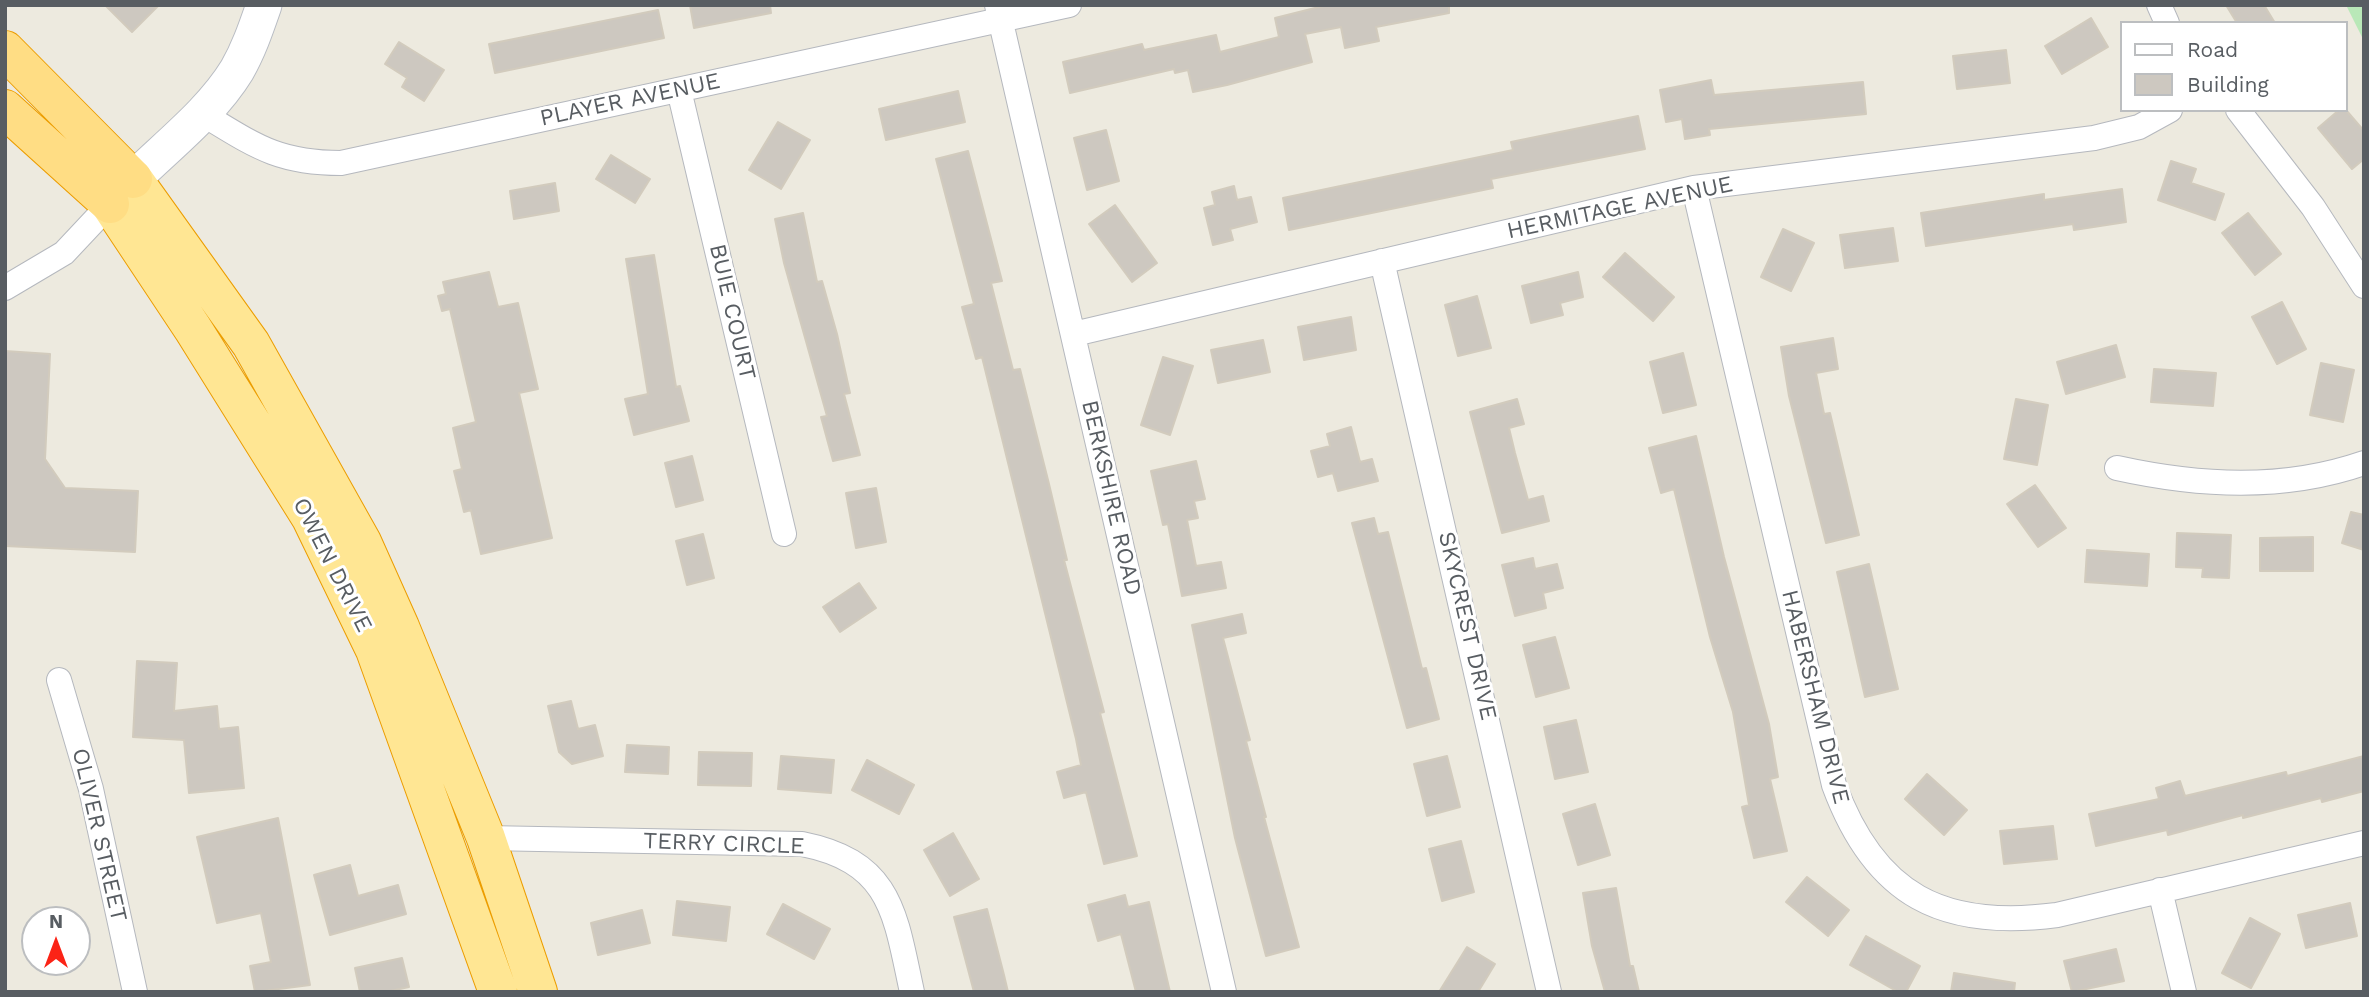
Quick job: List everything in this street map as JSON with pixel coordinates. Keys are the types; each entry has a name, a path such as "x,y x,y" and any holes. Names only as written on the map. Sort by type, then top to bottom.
{"highway":[{"path":"5,50 121,192"},
{"path":"5,109 121,192"},
{"name":"OWEN DRIVE","path":"121,192 251,344 362,542 400,627 486,838 538,992"},
{"name":"OWEN DRIVE","path":"121,192 193,328 311,518 376,650 498,992"}],"main road":[{"path":"121,192 201,113 235,72 251,41 264,5"}],"street":[{"name":"PLAYER AVENUE","path":"201,113 272,155 312,163 341,163 679,90 999,13 1069,5"},
{"path":"2159,5 2166,21"},
{"name":"BERKSHIRE ROAD","path":"999,13 1224,992"},
{"name":"BUIE COURT","path":"679,90 784,534"},
{"name":"HERMITAGE AVENUE","path":"1073,334 1694,188 2094,138 2138,127 2166,112"},
{"path":"2240,112 2313,207 2364,286"},
{"name":"HABERSHAM DRIVE","path":"1694,188 1833,785 1856,835 1891,877 1936,908 1963,916 1990,920 2044,917 2364,843"},
{"path":"5,288 64,253 121,192"},
{"name":"SKYCREST DRIVE","path":"1382,261 1549,992"},
{"path":"2117,468 2207,483 2257,483 2303,478 2364,463"},
{"name":"OLIVER STREET","path":"59,680 91,789 135,992"},
{"name":"TERRY CIRCLE","path":"486,838 802,844 825,848 850,860 883,891 895,915 912,992"},
{"path":"2160,890 2184,992"}],"green space":[{"path":"2346,5 2364,5 2364,41"}],"building":[{"path":"105,5 159,5 132,32"},
{"path":"690,5 770,5 771,13 694,28"},
{"path":"1327,5 1449,5 1449,13 1376,27 1379,41 1345,48 1341,27 1305,34 1312,62 1227,85 1193,92 1188,70 1175,73 1174,69 1070,93 1063,62 1142,44 1144,50 1216,35 1220,52 1279,37 1275,18"},
{"path":"2226,5 2264,5 2274,21 2236,21"},
{"path":"658,10 664,38 495,73 489,44"},
{"path":"2091,18 2108,47 2062,74 2045,46"},
{"path":"399,42 444,70 424,101 402,87 407,78 385,64"},
{"path":"2006,50 2010,83 1957,89 1953,56"},
{"path":"1711,80 1714,95 1863,82 1866,114 1709,129 1710,135 1685,139 1682,119 1666,122 1660,90"},
{"path":"958,91 965,122 886,140 879,109"},
{"path":"2337,112 2348,112 2364,131 2364,159 2352,169 2318,128"},
{"path":"1638,116 1645,149 1491,179 1493,188 1289,230 1283,198 1513,150 1511,142"},
{"path":"778,122 810,140 781,189 749,170"},
{"path":"1106,130 1119,181 1087,190 1074,138"},
{"path":"968,151 1002,281 991,283 1013,370 1020,369 1067,560 1064,560 1104,712 1100,713 1137,856 1104,864 1086,792 1064,798 1057,772 1081,765 1076,739 982,357 976,359 962,307 974,304 936,159"},
{"path":"611,155 650,179 635,203 596,179"},
{"path":"2171,161 2196,169 2191,183 2224,194 2215,220 2158,200"},
{"path":"555,183 559,211 514,219 510,191"},
{"path":"1234,186 1237,200 1251,197 1257,222 1230,229 1233,240 1213,245 1204,208 1215,205 1212,192"},
{"path":"2122,189 2126,222 2074,230 2073,224 1926,246 1921,213 2044,194 2044,200"},
{"path":"1115,205 1157,263 1132,282 1089,224"},
{"path":"803,213 817,282 822,281 837,334 850,393 844,394 860,455 833,461 821,417 827,416 784,263 775,219"},
{"path":"2248,213 2281,254 2255,275 2222,233"},
{"path":"1893,228 1898,261 1845,268 1840,235"},
{"path":"1783,229 1814,243 1791,291 1761,277"},
{"path":"1625,253 1674,297 1653,321 1603,277"},
{"path":"654,255 676,387 680,386 689,421 634,435 625,399 648,394 626,259"},
{"path":"489,272 498,307 518,303 538,389 519,393 552,538 481,554 471,510 464,512 454,471 462,469 453,428 476,422 450,309 442,311 438,296 446,294 443,282"},
{"path":"1578,272 1583,297 1560,303 1563,315 1531,323 1522,286"},
{"path":"1477,296 1491,348 1458,356 1445,305"},
{"path":"2282,302 2306,349 2277,364 2252,317"},
{"path":"1351,317 1356,350 1304,360 1298,327"},
{"path":"1833,338 1838,369 1816,373 1824,414 1830,413 1859,535 1826,543 1789,396 1781,347"},
{"path":"1263,340 1270,372 1218,383 1211,350"},
{"path":"2116,345 2125,377 2066,394 2057,362"},
{"path":"5,351 50,354 45,459 65,488 138,491 135,552 5,546"},
{"path":"1683,353 1696,405 1663,413 1650,362"},
{"path":"1163,357 1193,366 1170,435 1141,425"},
{"path":"2321,363 2354,370 2343,422 2310,415"},
{"path":"2154,369 2216,373 2213,406 2151,402"},
{"path":"1517,399 1524,424 1509,428 1515,453 1528,500 1543,496 1549,521 1502,533 1470,412"},
{"path":"2016,399 2048,405 2037,465 2004,459"},
{"path":"1351,427 1360,462 1372,459 1378,481 1338,491 1333,473 1318,477 1311,451 1330,446 1327,434"},
{"path":"1696,436 1724,557 1769,724 1778,777 1770,779 1787,851 1754,858 1742,807 1749,805 1733,712 1710,637 1674,489 1661,493 1649,448"},
{"path":"692,456 703,500 676,507 665,463"},
{"path":"1196,461 1205,499 1194,501 1198,518 1187,520 1196,566 1221,562 1226,588 1182,596 1168,524 1163,525 1151,471"},
{"path":"2035,485 2066,528 2038,547 2007,504"},
{"path":"876,488 886,542 856,548 846,493"},
{"path":"2351,512 2364,515 2364,550 2342,543"},
{"path":"1374,518 1378,534 1388,532 1422,669 1426,668 1439,719 1407,728 1352,523"},
{"path":"2177,533 2231,535 2229,578 2202,577 2203,568 2176,567"},
{"path":"703,534 714,578 687,585 676,541"},
{"path":"2313,537 2313,571 2260,571 2260,538"},
{"path":"2087,550 2149,554 2147,586 2085,582"},
{"path":"1533,558 1535,569 1557,564 1563,588 1543,593 1546,608 1515,616 1502,565"},
{"path":"1869,564 1898,689 1865,697 1837,572"},
{"path":"859,583 876,608 840,632 823,607"},
{"path":"1242,614 1246,633 1223,638 1250,740 1246,741 1264,817 1299,947 1266,956 1235,838 1192,625"},
{"path":"1555,637 1569,688 1536,697 1523,645"},
{"path":"137,661 177,663 174,711 217,706 219,729 238,727 244,788 189,793 184,740 133,737"},
{"path":"571,701 578,729 595,725 603,756 572,764 559,752 548,706"},
{"path":"1576,720 1588,772 1555,779 1544,727"},
{"path":"627,745 669,747 668,774 625,772"},
{"path":"699,752 752,753 751,786 698,785"},
{"path":"781,756 834,760 831,793 778,789"},
{"path":"1447,756 1460,807 1427,816 1414,764"},
{"path":"2364,756 2364,791 2322,802 2321,798 2243,818 2243,815 2168,835 2167,830 2096,846 2089,814 2159,799 2156,788 2180,781 2185,796 2286,772 2287,776"},
{"path":"867,760 914,785 899,814 852,790"},
{"path":"1927,774 1967,810 1944,835 1905,799"},
{"path":"1595,804 1610,855 1578,865 1563,814"},
{"path":"278,818 310,985 255,992 250,966 271,962 261,913 217,923 197,837"},
{"path":"2053,826 2057,859 2004,864 2000,831"},
{"path":"953,833 979,879 950,896 924,850"},
{"path":"1461,841 1474,892 1442,901 1429,849"},
{"path":"350,865 358,896 398,885 406,914 330,935 314,875"},
{"path":"1807,877 1849,910 1828,936 1786,902"},
{"path":"1616,888 1630,966 1633,966 1639,992 1605,992 1592,946 1583,893"},
{"path":"1125,895 1128,907 1149,902 1170,992 1136,992 1121,934 1098,941 1088,905"},
{"path":"677,901 730,907 726,941 673,935"},
{"path":"2350,903 2357,936 2306,948 2298,915"},
{"path":"783,904 830,929 814,959 767,934"},
{"path":"987,909 1008,992 974,992 954,917"},
{"path":"642,910 650,943 598,955 591,923"},
{"path":"2250,918 2280,934 2251,988 2222,973"},
{"path":"1866,936 1920,966 1906,992 1898,992 1850,965"},
{"path":"1467,947 1495,964 1478,992 1439,992"},
{"path":"2116,949 2124,981 2072,992 2064,961"},
{"path":"402,958 409,987 386,992 360,992 355,968"},
{"path":"1954,973 2015,983 2014,992 1951,992"}]}
